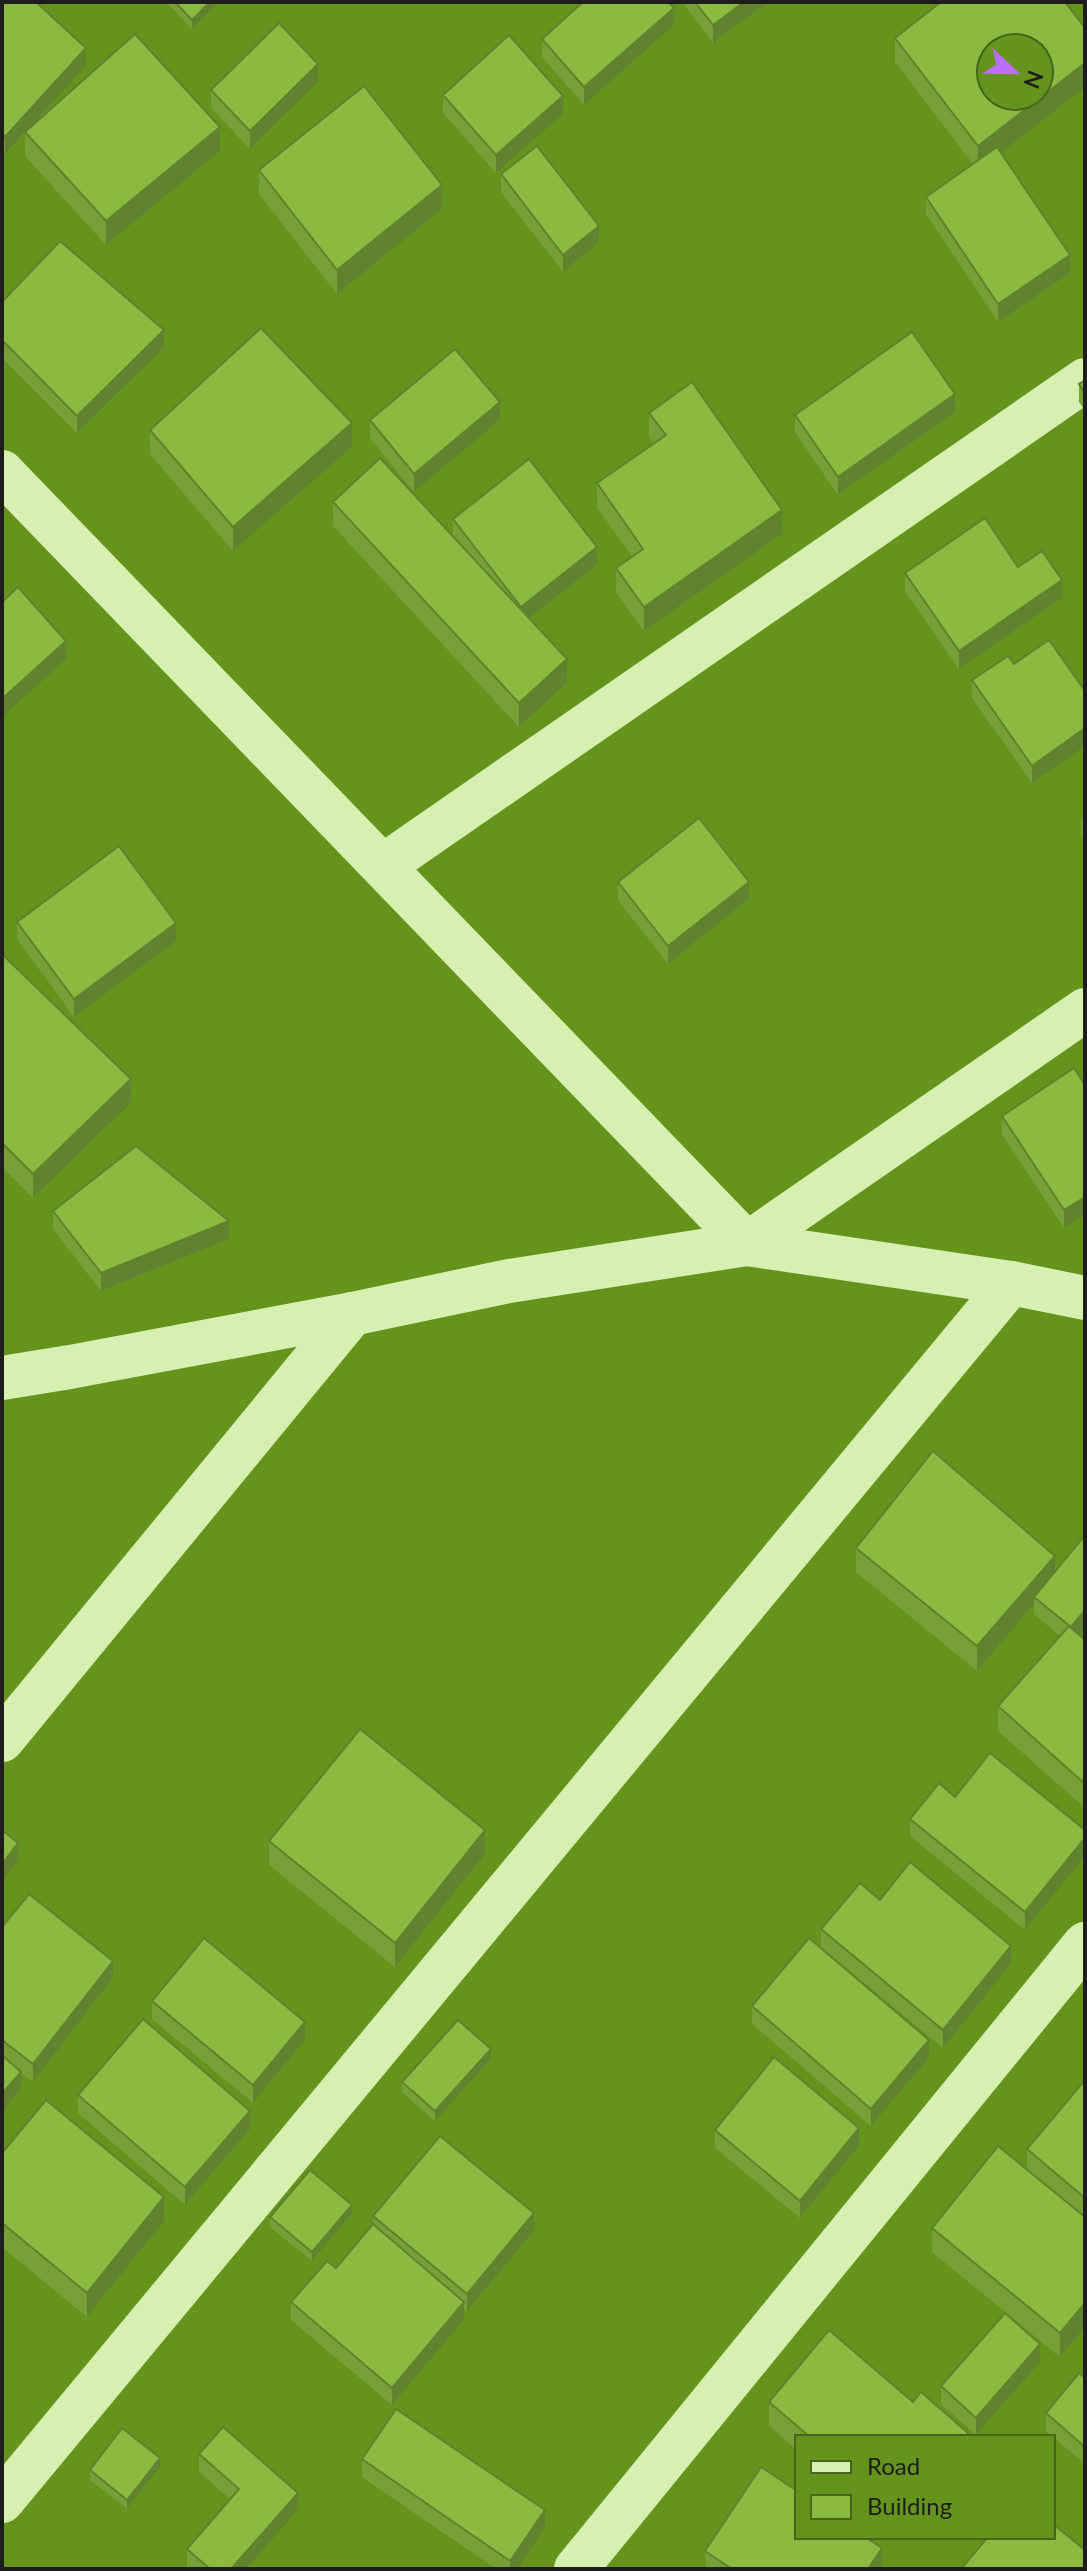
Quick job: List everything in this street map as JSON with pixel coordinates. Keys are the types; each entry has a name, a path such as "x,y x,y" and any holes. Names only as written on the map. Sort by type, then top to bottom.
{"street":[{"path":"383,866 1085,380"},
{"path":"2,472 747,1244"},
{"path":"747,1244 1085,1010"},
{"path":"2,1378 352,1314 509,1281 747,1244 1011,1283 1085,1298"},
{"path":"2,2501 1011,1283"},
{"path":"2,1740 352,1314"},
{"path":"576,2569 1085,1944"}],"building":[{"path":"4,2 36,2 86,48 5,137 2,134"},
{"path":"175,2 210,2 192,20"},
{"path":"583,2 668,2 674,8 584,87 542,39"},
{"path":"695,2 744,2 713,25"},
{"path":"941,2 1065,2 1085,28 1085,63 1055,86 1055,32 975,32 975,112 1022,112 978,146 895,38"},
{"path":"279,23 318,64 250,131 211,90"},
{"path":"135,34 220,127 106,221 25,132"},
{"path":"509,35 563,96 496,155 443,95"},
{"path":"364,86 442,185 337,270 259,170"},
{"path":"537,146 599,226 563,255 501,174"},
{"path":"997,147 1070,255 998,304 926,197"},
{"path":"60,241 164,330 77,416 2,340 2,302"},
{"path":"261,328 352,423 233,527 150,430"},
{"path":"912,332 955,394 838,477 795,415"},
{"path":"455,349 500,402 414,474 370,420"},
{"path":"692,382 782,510 644,607 616,568 643,549 597,483 666,435 649,413"},
{"path":"380,458 567,659 519,703 333,502"},
{"path":"529,459 597,547 521,607 453,519"},
{"path":"985,518 1018,567 1042,551 1062,580 959,651 905,573"},
{"path":"18,587 66,641 2,699 2,602"},
{"path":"1049,640 1085,691 1085,728 1032,766 972,680 1008,656 1014,664"},
{"path":"699,818 749,882 668,946 618,882"},
{"path":"119,846 176,923 74,999 17,922"},
{"path":"4,956 131,1079 33,1174 2,1143"},
{"path":"1074,1068 1085,1085 1085,1197 1064,1210 1002,1116"},
{"path":"136,1146 229,1221 101,1273 53,1211"},
{"path":"933,1451 1055,1556 977,1646 856,1548"},
{"path":"1085,1535 1085,1610 1071,1627 1034,1597"},
{"path":"1069,1626 1085,1640 1085,1784 998,1706"},
{"path":"360,1729 485,1830 395,1943 269,1841"},
{"path":"990,1753 1085,1830 1085,1838 1025,1912 910,1819 939,1783 955,1797"},
{"path":"2,1830 18,1843 2,1864"},
{"path":"910,1862 1011,1946 943,2030 821,1929 860,1883 880,1900"},
{"path":"29,1894 113,1961 33,2064 2,2040 2,1927"},
{"path":"204,1938 305,2022 253,2085 152,2001"},
{"path":"809,1938 929,2040 871,2109 752,2006"},
{"path":"143,2019 250,2111 185,2187 78,2095"},
{"path":"458,2020 491,2049 435,2111 402,2082"},
{"path":"2,2055 21,2072 2,2094"},
{"path":"774,2057 859,2128 800,2201 715,2130"},
{"path":"1085,2080 1085,2198 1027,2149"},
{"path":"46,2100 164,2197 87,2293 2,2223 2,2153"},
{"path":"440,2136 534,2213 467,2294 373,2216"},
{"path":"998,2146 1085,2217 1085,2303 1060,2333 932,2228"},
{"path":"310,2170 352,2205 312,2252 270,2217"},
{"path":"373,2224 464,2302 392,2388 291,2302 327,2261 336,2268"},
{"path":"1005,2313 1040,2344 976,2418 941,2386"},
{"path":"829,2330 913,2402 921,2392 968,2433 808,2435 769,2402"},
{"path":"1079,2373 1085,2378 1085,2447 1046,2413"},
{"path":"396,2409 545,2510 510,2561 362,2459"},
{"path":"223,2427 298,2493 231,2569 210,2569 187,2549 239,2489 199,2454"},
{"path":"122,2428 160,2458 127,2500 90,2470"},
{"path":"761,2467 795,2490 795,2539 868,2539 882,2548 868,2569 732,2569 705,2551"},
{"path":"1055,2526 1085,2550 1085,2569 961,2569 986,2539 1055,2539"}]}
